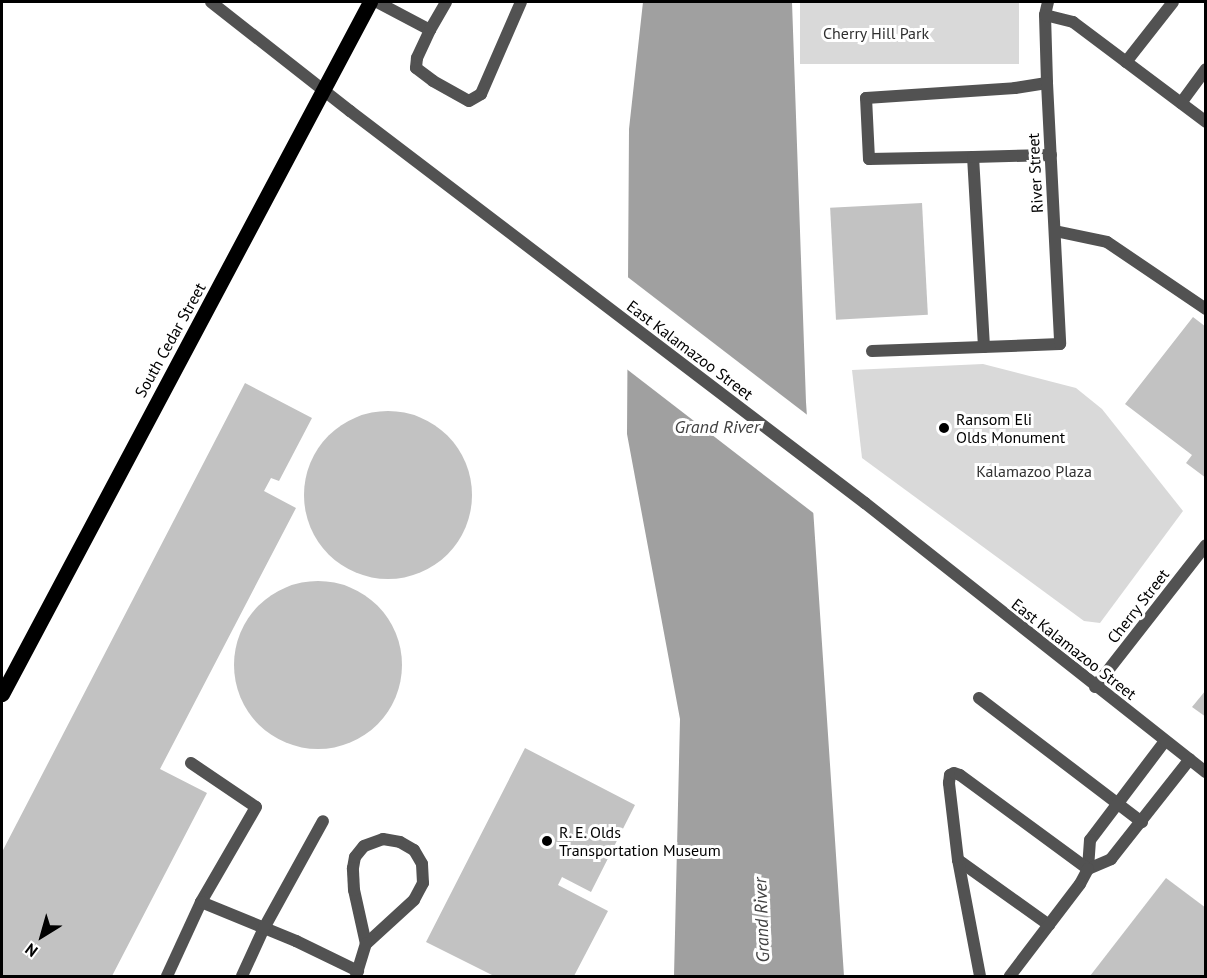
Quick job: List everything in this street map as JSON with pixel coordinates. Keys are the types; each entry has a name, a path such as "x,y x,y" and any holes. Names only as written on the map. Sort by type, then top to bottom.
{"main road":[{"name":"South Cedar Street","path":"2,694 325,91 370,2"}],"street":[{"name":"East Kalamazoo Street","path":"211,2 864,503 1095,687 1206,772"},
{"path":"377,2 430,30"},
{"path":"446,2 417,58 416,68 433,81 469,101 481,94 521,2"},
{"name":"River Street","path":"984,347 1060,344 1047,83 1045,15 1048,2"},
{"path":"1126,62 1173,2"},
{"path":"1045,15 1073,22 1206,122"},
{"path":"1180,103 1206,69"},
{"path":"1047,83 866,98 869,159 1051,155"},
{"path":"872,351 984,347 973,157"},
{"path":"1054,231 1107,242 1206,309"},
{"name":"Cherry Street","path":"1095,687 1206,545"},
{"path":"979,698 1142,822"},
{"path":"1010,976 1088,869 1090,840 1165,741"},
{"path":"1088,869 1111,859 1190,759"},
{"path":"167,976 201,902 256,807 191,763"},
{"path":"980,976 958,860 950,776 954,773 960,774 1088,869"},
{"path":"242,976 264,928 323,821"},
{"path":"201,902 264,928 357,974 366,944 353,883 356,857 363,846 372,842 387,840 400,842 412,848 420,858 424,874 423,885 414,900 366,944"},
{"path":"958,860 1049,925"}],"green space":[{"name":"Cherry Hill Park","path":"800,2 1019,2 1019,64 800,64"},
{"name":"Kalamazoo Plaza","path":"983,364 1076,388 1102,409 1183,511 1100,623 1084,621 862,458 852,370"}],"water":[{"name":"Grand River","path":"643,2 792,2 806,402 844,976 674,976 680,719 627,434 629,129"}],"pier":[{"path":"625,275 810,417 816,515 624,367"}],"building":[{"path":"922,203 928,315 836,320 830,208"},
{"path":"1193,317 1206,327 1206,478 1186,463 1192,455 1125,404"},
{"path":"245,383 312,418 279,481 271,478 264,491 296,508 160,769 207,793 112,976 2,976 2,852"},
{"path":"388,411 420,418 435,425 447,436 458,448 465,463 472,495 465,527 458,542 447,554 435,565 420,572 388,579 356,572 341,565 329,554 318,542 311,527 304,495 311,463 318,448 329,436 341,425 356,418"},
{"path":"318,581 350,587 365,595 377,606 388,618 396,633 402,665 396,697 388,712 377,724 365,735 350,743 318,749 286,743 271,735 259,724 248,712 240,697 234,665 240,633 248,618 259,606 271,595 286,587"},
{"path":"1206,690 1206,717 1192,707"},
{"name":"R. E. Olds Transportation Museum","path":"525,748 635,805 591,892 562,877 558,885 608,911 574,976 494,976 426,942"},
{"path":"1166,878 1206,908 1206,976 1090,976"}],"place":[{"name":"Ransom Eli Olds Monument","path":"944,428"},
{"name":"R. E. Olds Transportation Museum","path":"547,841"}]}
